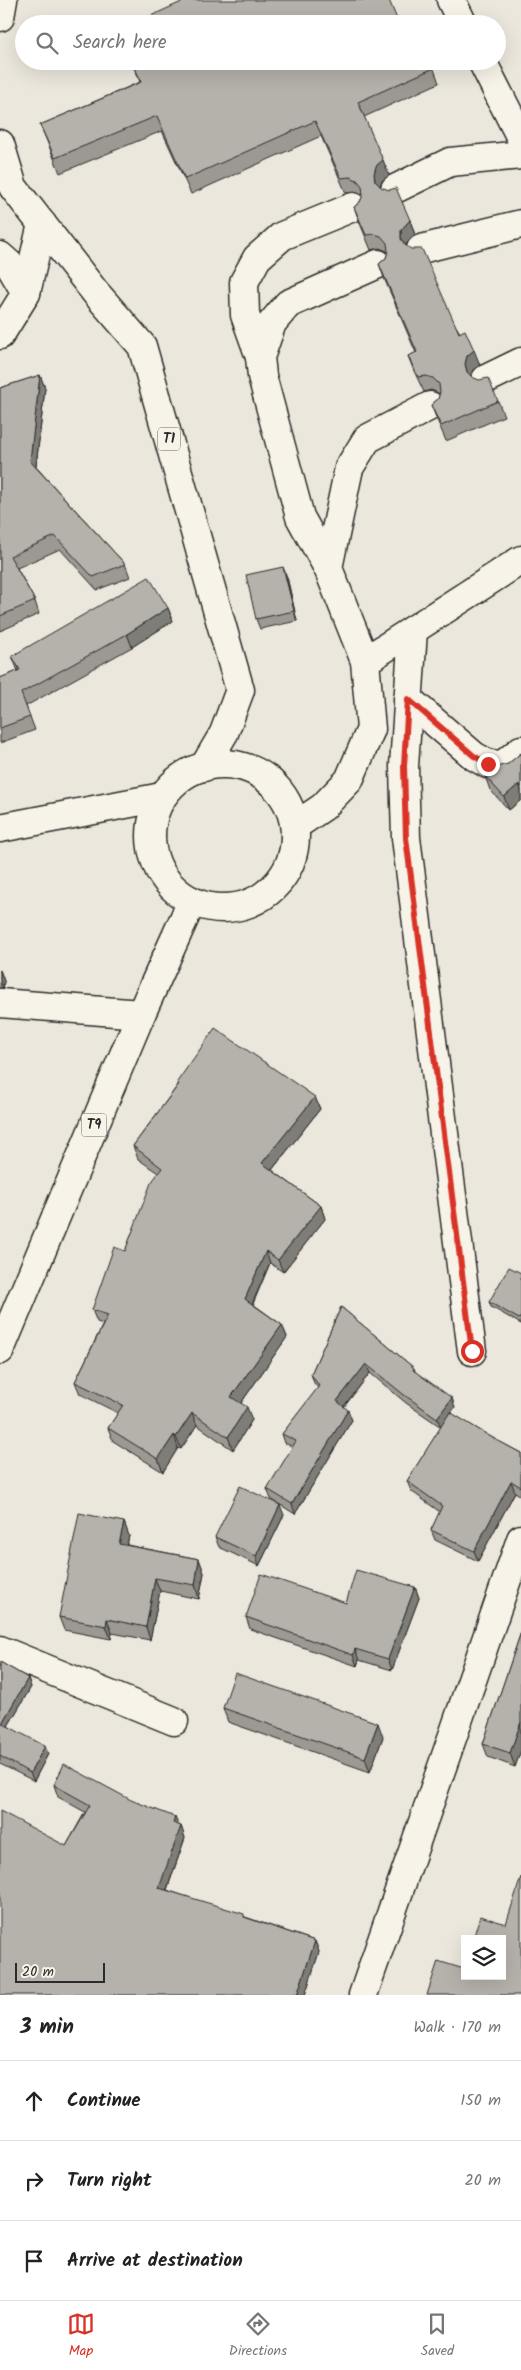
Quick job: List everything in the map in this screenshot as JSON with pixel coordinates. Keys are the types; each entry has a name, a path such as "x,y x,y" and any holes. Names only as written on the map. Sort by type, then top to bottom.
{"main road":[{"path":"0,18 3,0"},
{"path":"451,0 458,15"},
{"path":"487,70 521,138"},
{"name":"T1","path":"0,144 13,187 95,292 142,346 240,690 224,733 204,767"},
{"path":"395,189 450,162 521,155"},
{"path":"295,826 323,807 349,780 371,730 365,661 328,568 300,517 262,376 260,357 245,314 244,282 257,258 282,236 353,207"},
{"path":"0,335 26,293 42,224"},
{"path":"421,249 521,224"},
{"path":"0,256 9,264 26,293"},
{"path":"260,357 272,323 288,304 378,264"},
{"path":"486,379 521,362"},
{"path":"328,568 349,468 367,439 430,406"},
{"path":"365,661 521,560"},
{"path":"413,630 404,766 406,838 472,1351"},
{"path":"408,699 474,756 488,764 502,764 521,750"},
{"path":"221,764 238,766 255,772 282,793 290,809 295,826 296,843 292,860 285,875 274,889 252,902 226,909 209,907 192,901 178,892 165,879 157,864 152,848 151,830 155,813 162,797 174,784 188,774 204,767 221,764"},
{"path":"0,828 162,797"},
{"name":"T9","path":"0,1350 141,1014 192,901"},
{"path":"0,1003 141,1014"},
{"path":"363,1995 521,1539"},
{"path":"0,1650 174,1721"}],"building":[{"path":"186,0 389,0 395,15 153,15"},
{"path":"136,70 430,70 358,102 383,160 376,166 375,181 381,187 389,190 396,188 410,220 401,230 401,239 411,249 422,249 459,333 465,330 474,350 467,356 465,364 467,372 479,380 488,378 498,401 441,426 431,405 438,399 440,392 439,384 433,378 426,376 418,377 408,356 417,352 379,264 386,258 388,251 387,243 381,236 374,234 366,235 354,207 360,202 363,195 362,186 357,180 350,177 341,178 315,121 185,179 157,116 55,158 40,125 141,82"},
{"path":"40,375 30,461 125,564 93,577 55,536 10,556 35,601 0,616 0,388"},
{"path":"283,567 294,611 256,619 246,575"},
{"path":"149,577 168,608 127,634 21,693 30,717 0,728 0,678 20,670 12,656"},
{"path":"521,753 521,787 519,784 504,797 485,776 496,767 508,764"},
{"path":"215,1028 315,1097 262,1163 321,1206 278,1260 266,1251 245,1299 282,1325 231,1397 247,1407 228,1437 192,1413 158,1459 108,1428 123,1405 75,1382 108,1315 92,1310 114,1247 125,1251 151,1183 162,1168 133,1146 179,1084 177,1082"},
{"path":"509,1267 521,1273 521,1316 519,1319 489,1302"},
{"path":"341,1307 414,1368 413,1370 452,1398 437,1418 366,1364 337,1401 348,1410 292,1504 267,1489 296,1441 282,1434 319,1386 311,1374"},
{"path":"450,1412 521,1453 521,1487 511,1481 474,1551 431,1530 442,1506 407,1481"},
{"path":"240,1486 280,1505 256,1556 215,1537"},
{"path":"79,1513 124,1522 119,1544 199,1559 195,1585 155,1578 146,1627 107,1619 106,1626 59,1617"},
{"path":"356,1570 415,1587 388,1659 355,1649 353,1655 246,1617 261,1574 346,1603"},
{"path":"521,1632 521,1722 510,1753 483,1744"},
{"path":"0,1662 28,1678 2,1723 45,1746 30,1773 0,1756"},
{"path":"235,1673 378,1723 365,1758 223,1708"},
{"path":"64,1764 131,1800 175,1817 173,1823 181,1826 159,1888 244,1914 244,1917 315,1941 297,1995 0,1995 0,1811 66,1846 90,1805 54,1785"},
{"path":"521,1877 521,1995 427,1995 438,1961 461,1968 461,1980 506,1980 506,1935 474,1935 480,1916 506,1924"}],"route":[{"path":"472,1351 406,838 404,766 408,699 474,756 488,764"}]}
